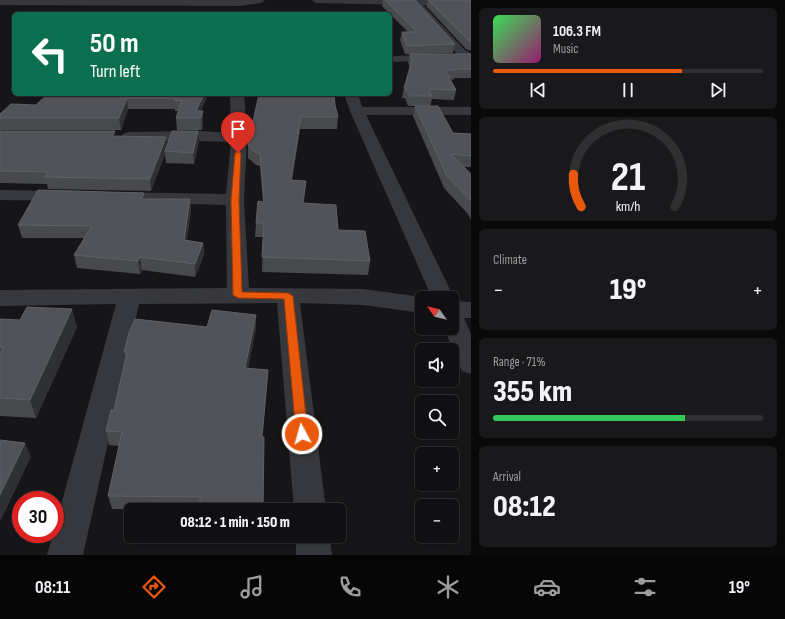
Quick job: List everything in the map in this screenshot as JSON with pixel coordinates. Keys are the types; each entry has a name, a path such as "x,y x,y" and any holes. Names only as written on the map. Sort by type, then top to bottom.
{"street":[{"path":"0,2 239,3 261,0"},
{"path":"320,10 316,0 471,2"},
{"path":"417,2 419,6 469,57"},
{"path":"238,12 239,3"},
{"path":"395,58 469,57"},
{"path":"237,96 239,138 235,200 238,295"},
{"path":"351,96 440,291"},
{"path":"357,111 471,112"},
{"path":"113,137 201,136 239,138"},
{"path":"0,195 235,200"},
{"path":"0,298 129,298 238,295 363,297 415,304"},
{"path":"288,296 309,503"},
{"path":"65,555 129,298"},
{"path":"459,309 471,310"},
{"path":"459,335 471,364"},
{"path":"313,543 314,555"}],"building":[{"path":"385,0 415,0 455,44 407,46 402,32 417,32"},
{"path":"428,0 471,0 471,42 468,40"},
{"path":"410,54 471,54 471,69 445,70 456,90 429,89 432,96 410,96 404,88 412,60"},
{"path":"46,96 203,96 196,111 203,111 201,118 176,118 182,101 174,100 175,98 127,98 119,118 0,118 0,114 11,104 36,105"},
{"path":"259,96 334,96 338,117 301,117 291,180 306,181 303,203 336,205 338,230 365,231 370,261 262,257 264,223 256,223 258,201 264,202 260,153 256,153 248,145"},
{"path":"415,106 438,106 453,133 471,134 471,156 451,154 471,174 471,201 447,176"},
{"path":"0,131 115,131 113,136 166,137 150,179 45,177 48,172 0,171"},
{"path":"172,131 198,131 193,153 165,151"},
{"path":"38,190 144,193 142,199 190,199 184,240 203,243 195,264 140,257 138,261 74,255 92,226 18,225"},
{"path":"27,307 72,309 30,400 0,398 0,355 4,347 0,347 0,319 20,320"},
{"path":"212,310 256,315 245,368 268,370 262,437 264,437 263,503 200,503 200,497 108,496 122,432 106,431 111,410 114,410 127,352 124,352 129,333 135,319 207,327"},
{"path":"0,440 25,443 0,495"}],"route":[{"path":"238,153 235,200 238,295 288,296 302,434"}]}
